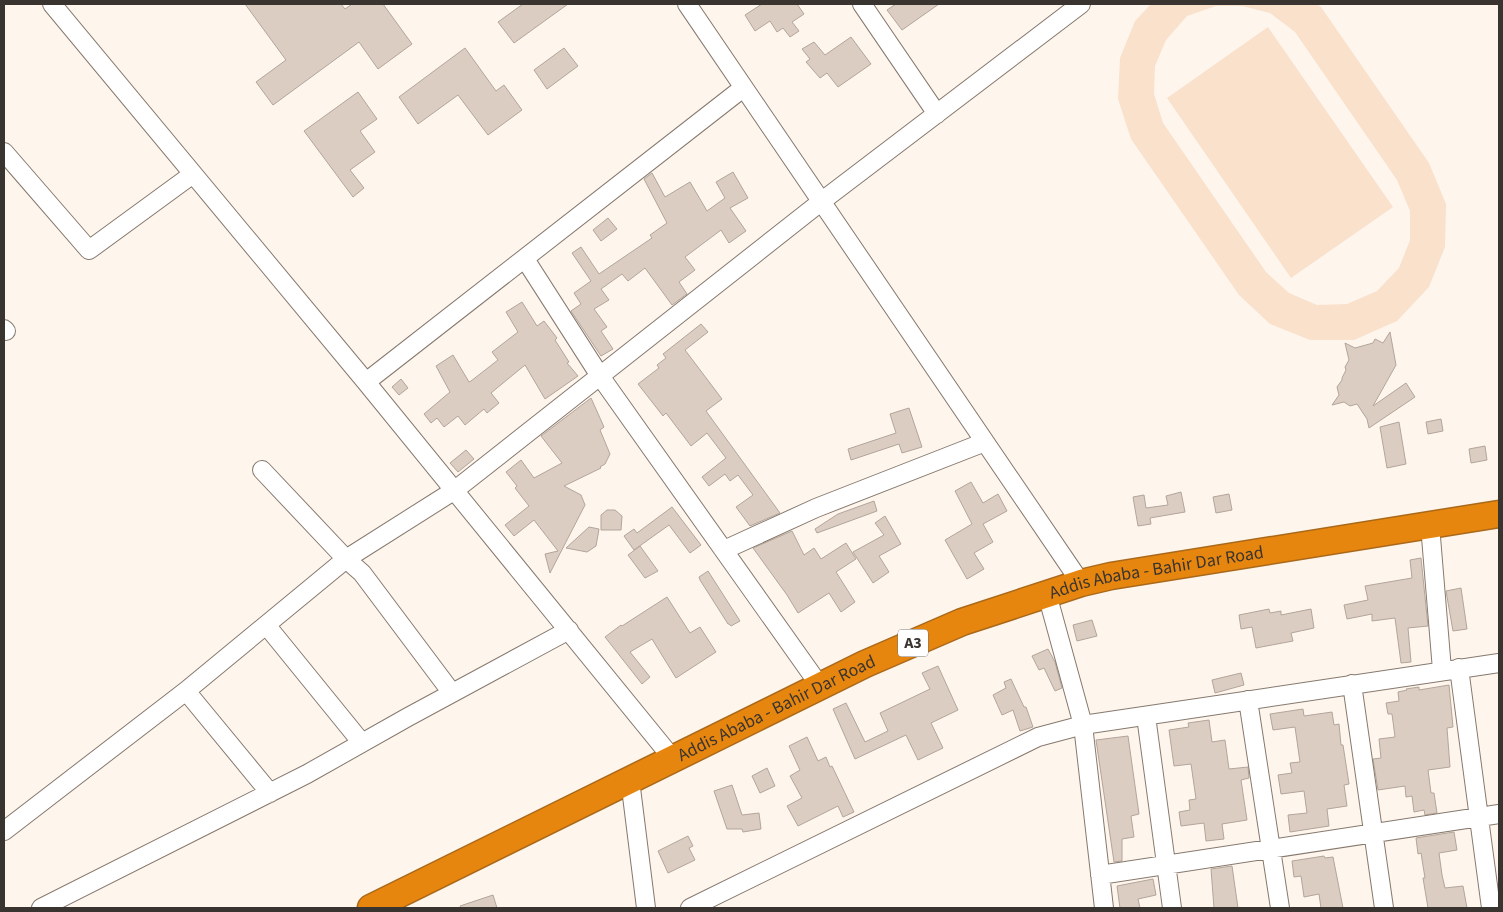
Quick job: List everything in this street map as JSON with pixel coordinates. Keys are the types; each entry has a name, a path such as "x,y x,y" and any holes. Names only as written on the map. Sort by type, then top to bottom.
{"highway":[{"name":"Addis Ababa - Bahir Dar Road","path":"371,908 865,664 962,622 1081,583 1111,576 1499,514"}],"street":[{"path":"52,4 455,490 673,759"},
{"path":"687,4 1081,583"},
{"path":"862,4 937,114"},
{"path":"4,831 186,691 346,559 455,490 822,201 1082,4"},
{"path":"366,382 743,88"},
{"path":"4,152 89,250 194,174"},
{"path":"525,259 600,376 820,686"},
{"path":"724,550 816,508 985,442"},
{"path":"262,470 346,559 362,573 452,693"},
{"path":"1430,525 1450,669 1479,817 1491,908"},
{"path":"1047,594 1083,725 1104,908"},
{"path":"267,626 362,743"},
{"path":"41,908 307,774 569,630"},
{"path":"690,908 1038,737 1083,725 1499,662"},
{"path":"1352,684 1384,908"},
{"path":"186,691 270,793"},
{"path":"1248,700 1280,908"},
{"path":"1146,716 1172,908"},
{"path":"630,780 646,908"},
{"path":"1100,875 1499,814"}],"shaded area":[{"path":"1151,4 1317,4 1321,7 1429,163 1446,204 1445,247 1429,287 1397,321 1354,340 1310,340 1270,324 1239,295 1131,139 1118,99 1120,58 1135,21","holes":["1216,6 1242,6 1270,13 1295,32 1397,180 1410,211 1410,240 1399,268 1377,291 1347,304 1317,305 1289,293 1266,272 1163,123 1154,94 1155,66 1166,40 1187,16"]},
{"path":"1268,27 1393,207 1291,278 1167,98"}],"building":[{"path":"245,4 341,4 345,9 352,4 383,4 412,44 378,69 359,42 273,105 256,82 286,60"},
{"path":"523,4 568,4 514,43 498,22"},
{"path":"762,4 797,4 804,14 792,22 799,31 790,37 783,28 777,32 770,21 755,31 745,15"},
{"path":"896,4 939,4 902,30 887,10"},
{"path":"851,37 871,64 838,87 827,73 820,78 806,62 810,59 802,49 814,42 825,55"},
{"path":"465,48 496,91 504,85 522,110 488,135 458,95 418,124 399,97"},
{"path":"564,48 578,66 547,89 534,70"},
{"path":"358,92 377,119 360,131 375,152 350,170 364,188 353,197 304,131"},
{"path":"733,172 748,198 730,208 746,231 729,243 721,230 685,257 695,270 679,282 687,294 672,305 645,268 628,281 622,274 601,289 609,300 594,309 607,327 601,331 613,349 601,356 571,311 581,304 574,293 591,281 572,253 581,247 599,274 652,238 650,235 667,223 644,179 652,173 665,197 690,182 707,211 725,198 716,182"},
{"path":"608,218 617,229 601,241 593,230"},
{"path":"522,302 537,326 544,321 557,338 555,340 569,362 567,363 578,376 545,399 525,365 491,393 499,403 487,413 484,409 465,425 458,416 444,427 437,418 431,423 424,414 450,392 436,366 453,355 469,382 471,381 498,360 492,352 518,332 506,312"},
{"path":"701,324 708,332 685,350 722,399 706,411 780,513 750,526 736,507 753,495 738,475 730,481 725,474 709,486 702,477 726,458 707,433 691,446 666,413 663,416 638,384 659,368 657,365 666,358 663,354"},
{"path":"1390,332 1396,365 1373,406 1406,383 1415,397 1369,428 1367,419 1357,404 1350,406 1344,402 1332,405 1339,395 1337,387 1342,380 1349,360 1345,343 1355,348 1373,343 1375,339 1383,343"},
{"path":"401,379 408,388 399,395 392,387"},
{"path":"591,398 604,427 600,430 610,454 601,468 564,486 581,495 585,505 550,573 545,554 558,551 534,520 514,536 505,525 529,506 515,488 517,486 506,472 521,460 534,478 562,463 541,436"},
{"path":"909,408 922,447 902,453 899,444 851,460 848,449 896,433 890,414"},
{"path":"1441,419 1443,431 1428,434 1426,422"},
{"path":"1399,422 1406,464 1387,468 1380,427"},
{"path":"1485,446 1487,460 1471,463 1469,449"},
{"path":"466,450 474,459 458,472 450,463"},
{"path":"971,482 983,503 998,494 1007,511 983,524 993,542 974,553 984,569 967,579 945,540 972,524 955,491"},
{"path":"1181,492 1185,512 1150,518 1151,524 1138,526 1133,497 1144,495 1146,508 1168,505 1166,496"},
{"path":"1229,494 1232,510 1216,513 1213,497"},
{"path":"874,501 877,511 817,533 815,529 838,514"},
{"path":"672,507 701,545 690,553 669,525 634,550 624,536 634,529 637,533"},
{"path":"607,510 615,510 622,516 621,530 601,530 601,515"},
{"path":"885,516 901,544 879,556 889,572 873,583 853,552 884,535 875,523"},
{"path":"589,527 599,529 596,546 587,552 566,548"},
{"path":"792,531 804,555 814,548 821,559 846,543 856,559 836,572 855,602 841,612 829,593 798,613 753,548"},
{"path":"640,546 658,571 645,578 628,555"},
{"path":"1421,558 1428,626 1408,628 1411,662 1401,663 1395,618 1372,621 1372,614 1347,619 1344,605 1368,600 1365,586 1412,578 1410,560"},
{"path":"708,571 740,621 731,626 700,580 699,577"},
{"path":"1461,588 1467,629 1453,631 1446,591"},
{"path":"667,597 690,633 700,627 716,652 676,678 652,639 630,652 650,677 642,684 605,637"},
{"path":"1269,609 1270,613 1281,611 1281,615 1311,609 1314,628 1291,633 1293,641 1256,648 1252,627 1241,629 1239,615"},
{"path":"1092,620 1097,636 1077,641 1073,625"},
{"path":"1048,649 1055,662 1062,688 1055,691 1044,668 1039,670 1032,656"},
{"path":"938,666 958,710 931,723 943,748 918,760 906,735 855,759 833,709 846,703 865,742 888,731 880,713 930,689 922,673"},
{"path":"1241,673 1244,685 1215,693 1212,680"},
{"path":"1011,679 1024,707 1026,707 1033,727 1020,731 1013,710 1002,715 993,695 1006,688 1004,682"},
{"path":"1449,685 1453,727 1447,728 1450,767 1428,770 1431,793 1434,793 1437,813 1425,815 1424,810 1414,812 1412,796 1406,797 1405,786 1378,790 1373,759 1381,758 1379,739 1395,737 1392,714 1388,714 1386,703 1399,701 1398,692 1406,689 1419,687 1419,690"},
{"path":"1303,709 1304,716 1332,712 1334,725 1339,724 1349,784 1344,785 1347,806 1327,809 1329,826 1290,832 1288,815 1307,813 1304,791 1281,794 1278,775 1292,773 1290,763 1300,762 1295,727 1273,730 1270,714"},
{"path":"1209,720 1212,742 1225,740 1229,769 1248,767 1249,778 1241,780 1247,820 1222,824 1224,839 1206,841 1204,823 1181,826 1179,812 1190,810 1189,800 1196,799 1191,764 1174,766 1169,730 1189,727 1188,723"},
{"path":"1128,736 1139,814 1131,816 1134,837 1122,839 1122,861 1114,862 1096,740"},
{"path":"807,737 818,761 826,757 830,767 832,766 854,812 843,817 838,806 798,826 787,806 802,798 790,776 800,770 789,746"},
{"path":"767,768 775,786 760,793 752,776"},
{"path":"732,785 742,815 759,813 761,829 743,832 742,829 727,829 714,791"},
{"path":"1454,832 1457,850 1439,853 1442,875 1445,888 1463,886 1467,908 1428,908 1421,853 1418,854 1416,838"},
{"path":"688,836 693,846 689,848 695,860 668,873 658,851"},
{"path":"1324,856 1325,858 1333,857 1343,908 1321,908 1319,894 1304,897 1301,876 1294,877 1292,861"},
{"path":"1232,866 1238,908 1214,908 1211,869"},
{"path":"1153,879 1156,895 1138,899 1140,908 1120,908 1117,886"},
{"path":"493,895 497,908 461,908 460,906"}]}
